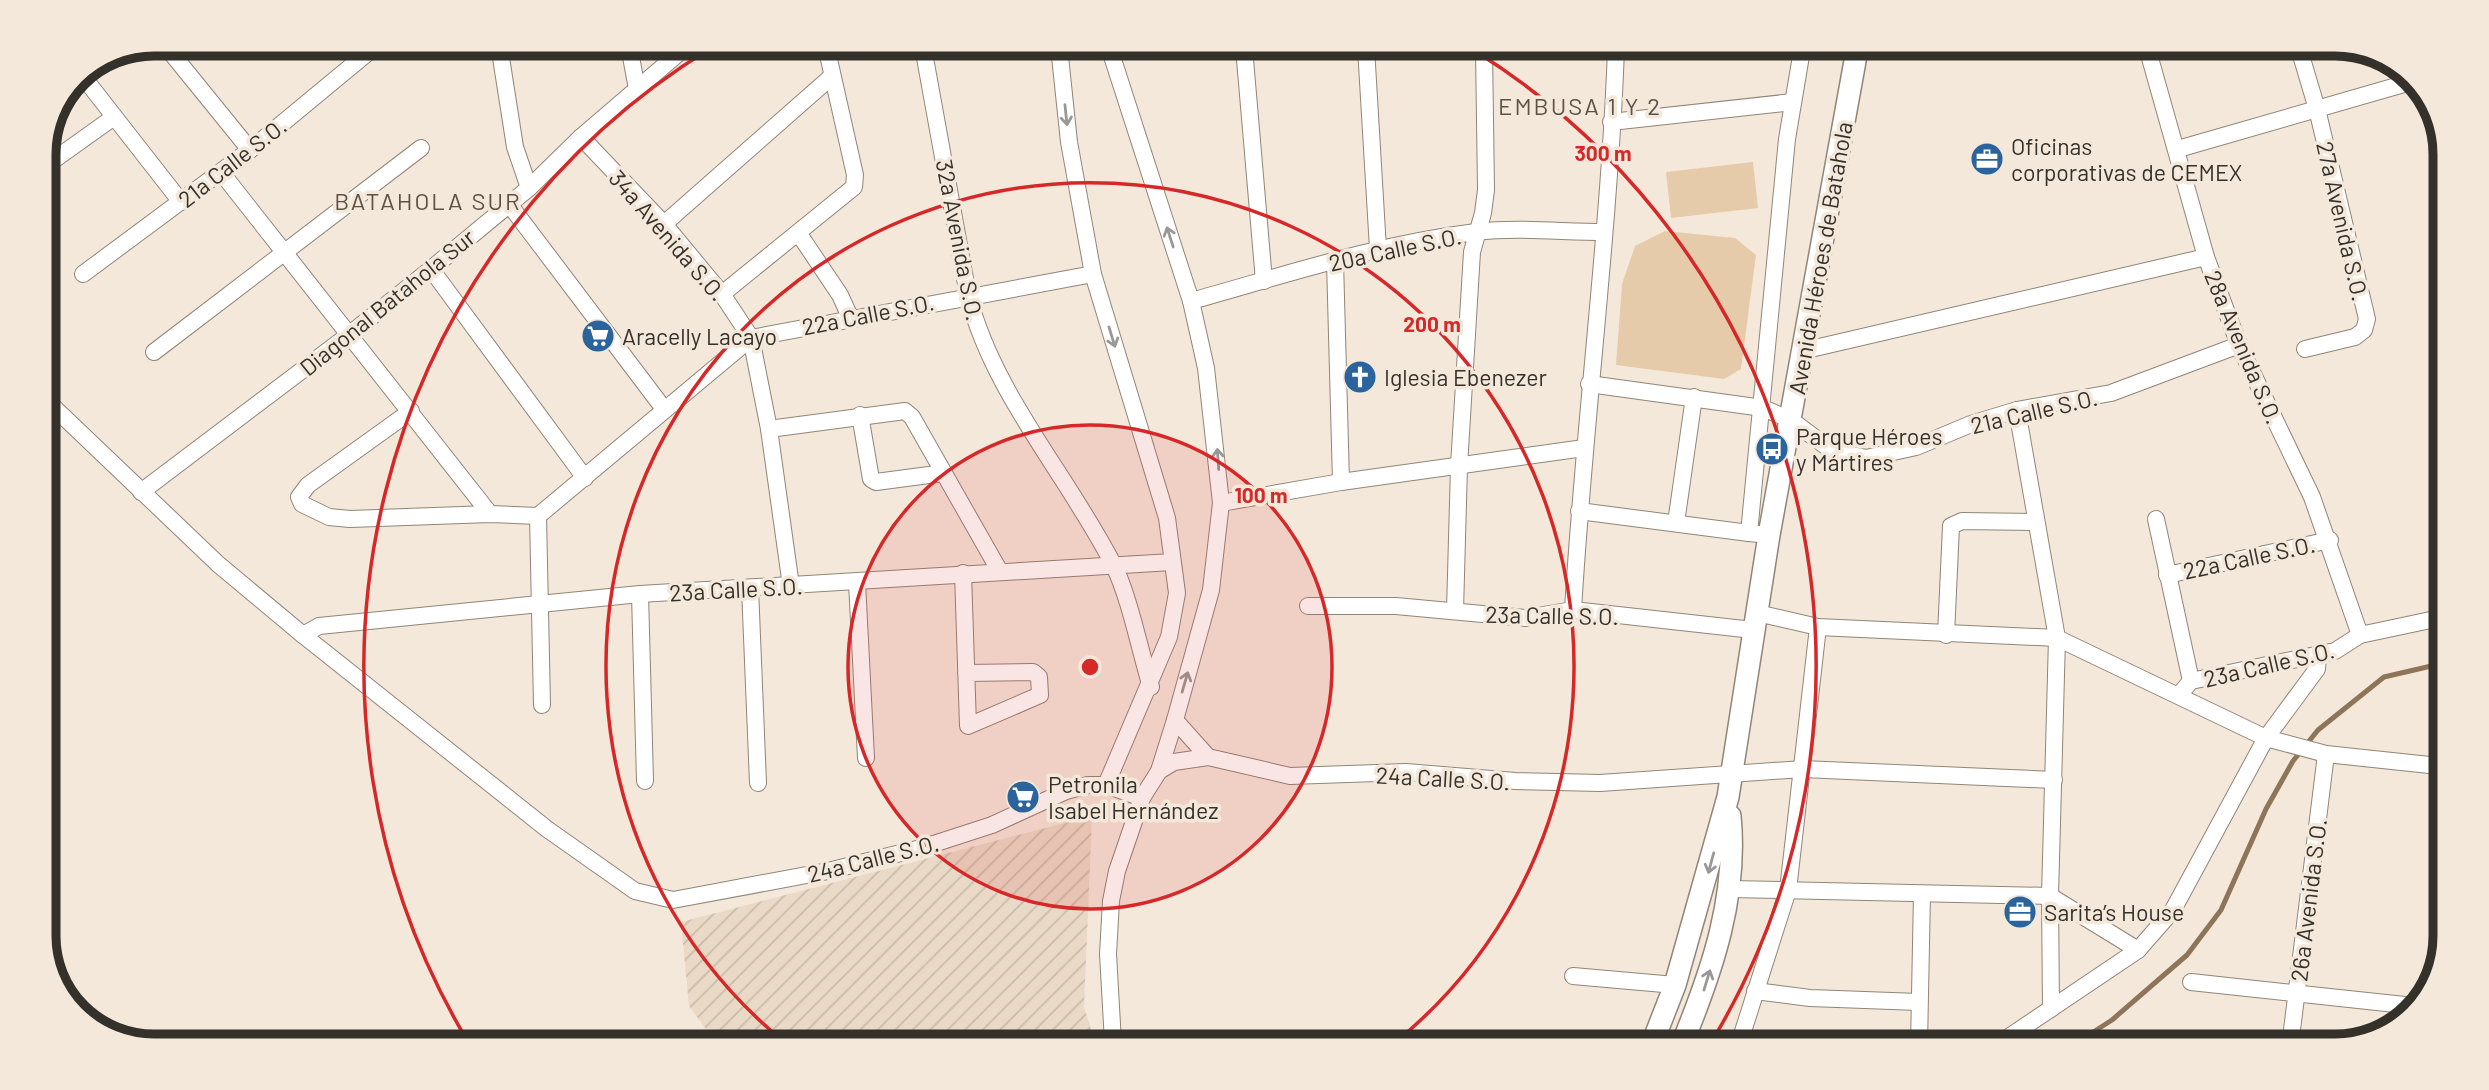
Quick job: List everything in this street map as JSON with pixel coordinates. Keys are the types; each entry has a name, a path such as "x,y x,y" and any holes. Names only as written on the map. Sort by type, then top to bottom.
{"main road":[{"name":"Avenida Héroes de Batahola","path":"1656,1034 1675,985 1728,797 1755,621 1759,534 1791,420 1856,56"},
{"name":"Avenida Héroes de Batahola","path":"1686,1034 1703,993 1730,889 1731,827 1728,797"}],"street":[{"path":"174,56 250,150"},
{"name":"21a Calle S.O.","path":"83,274 250,150 364,56"},
{"path":"501,56 515,147 529,188"},
{"path":"631,56 637,89"},
{"name":"Diagonal Batahola Sur","path":"141,492 351,334 430,270 529,188 581,137 675,56"},
{"path":"722,294 854,187 855,175 828,56"},
{"name":"32a Avenida S.O.","path":"925,56 968,295 978,334 996,372 1114,566 1151,687"},
{"path":"1060,56 1069,142 1093,274 1167,518 1177,593 1169,638 1151,687 1106,785 1142,798"},
{"path":"1111,56 1191,301 1206,368 1221,503 1211,590 1175,720 1159,771 1142,798 1117,871 1111,901 1108,994 1112,1034"},
{"path":"1245,56 1264,281"},
{"path":"1366,56 1378,248"},
{"path":"1455,611 1459,466 1472,252 1479,232 1486,190 1484,56"},
{"path":"1573,610 1616,56"},
{"path":"1579,511 1759,534 1763,408 1787,139 1801,56"},
{"name":"28a Avenida S.O.","path":"2150,56 2178,149 2206,257 2239,345 2330,540 2361,635"},
{"name":"27a Avenida S.O.","path":"2301,56 2317,109 2367,320 2364,330 2355,337 2305,349"},
{"path":"664,224 831,77"},
{"path":"87,82 181,202"},
{"path":"2178,149 2403,84"},
{"path":"1611,122 1793,102"},
{"path":"56,158 114,117"},
{"name":"34a Avenida S.O.","path":"581,137 664,224 722,294 751,338 769,429 790,586"},
{"path":"154,352 421,148"},
{"path":"221,172 490,514"},
{"path":"509,204 664,409"},
{"name":"20a Calle S.O.","path":"1191,301 1378,248 1479,232 1604,232"},
{"path":"799,234 840,295 849,317"},
{"path":"1802,351 2206,257"},
{"path":"1335,261 1341,482"},
{"path":"430,270 585,478"},
{"name":"22a Calle S.O.","path":"538,516 751,338 849,317 1093,274"},
{"name":"21a Calle S.O.","path":"1589,384 1763,408 1791,420 1830,450 1866,458 1916,447 1972,424 2017,410 2110,393 2239,345"},
{"path":"1676,523 1694,397"},
{"path":"56,410 219,564 303,635"},
{"path":"2017,410 2057,638 2050,896 2051,1009"},
{"path":"411,411 308,485 299,498 302,504 329,517 350,519 490,514 538,516 542,705"},
{"path":"769,429 905,411 912,417 999,570"},
{"path":"860,415 871,479 876,482 944,473"},
{"path":"1221,503 1341,482 1584,448"},
{"path":"2156,519 2191,681"},
{"path":"1946,635 1948,537 1951,526 1962,521 2035,522"},
{"name":"22a Calle S.O.","path":"2167,575 2330,540"},
{"name":"23a Calle S.O.","path":"303,635 319,626 540,602 999,570 1172,562"},
{"path":"963,573 968,726 1040,695 1040,677 1033,672 967,673"},
{"path":"857,582 866,758"},
{"path":"750,588 758,783"},
{"path":"640,594 645,781"},
{"name":"23a Calle S.O.","path":"1308,606 1396,606 1526,618 1573,610 1946,635 2057,638 2266,738 2320,752 2433,765"},
{"name":"23a Calle S.O.","path":"2179,695 2191,681 2336,651 2361,635 2433,620"},
{"path":"1742,1034 1788,890 1818,627"},
{"name":"24a Calle S.O.","path":"303,635 547,829 635,891 673,900 828,871 921,848 992,825 1066,791 1106,785"},
{"path":"2014,1034 2138,950 2174,910 2266,738 2307,684 2316,668 2318,655"},
{"path":"1175,720 1208,757"},
{"name":"26a Avenida S.O.","path":"2292,1034 2320,752"},
{"name":"24a Calle S.O.","path":"1159,771 1174,762 1208,757 1290,776 1405,772 1515,781 1600,783 1803,769 2054,780"},
{"path":"1730,889 2050,896 2138,950"},
{"path":"1919,1034 1922,894"},
{"path":"1573,976 1675,985"},
{"path":"2191,982 2404,1005"},
{"path":"1755,991 1810,998 1919,1002"}],"shaded area":[{"path":"1753,162 1758,208 1671,218 1666,172"},
{"path":"1665,231 1735,238 1756,255 1741,369 1724,379 1616,365 1622,284 1635,246"},
{"path":"1092,816 1084,1007 1092,1034 710,1034 689,1006 681,922"}],"waterway":[{"path":"2090,1034 2112,1020 2187,955 2221,910 2266,809 2293,761 2318,730 2384,677 2433,666"}],"place":[{"name":"Oficinas corporativas de CEMEX","path":"1987,159"},
{"name":"Aracelly Lacayo","path":"598,336"},
{"name":"Iglesia Ebenezer","path":"1360,377"},
{"name":"Parque Héroes y Mártires","path":"1772,449"},
{"name":"Petronila Isabel Hernández","path":"1023,797"},
{"name":"Sarita’s House","path":"2020,912"}],"district":[{"name":"EMBUSA 1 Y 2","path":"1580,105"},
{"name":"BATAHOLA SUR","path":"428,200"}]}
